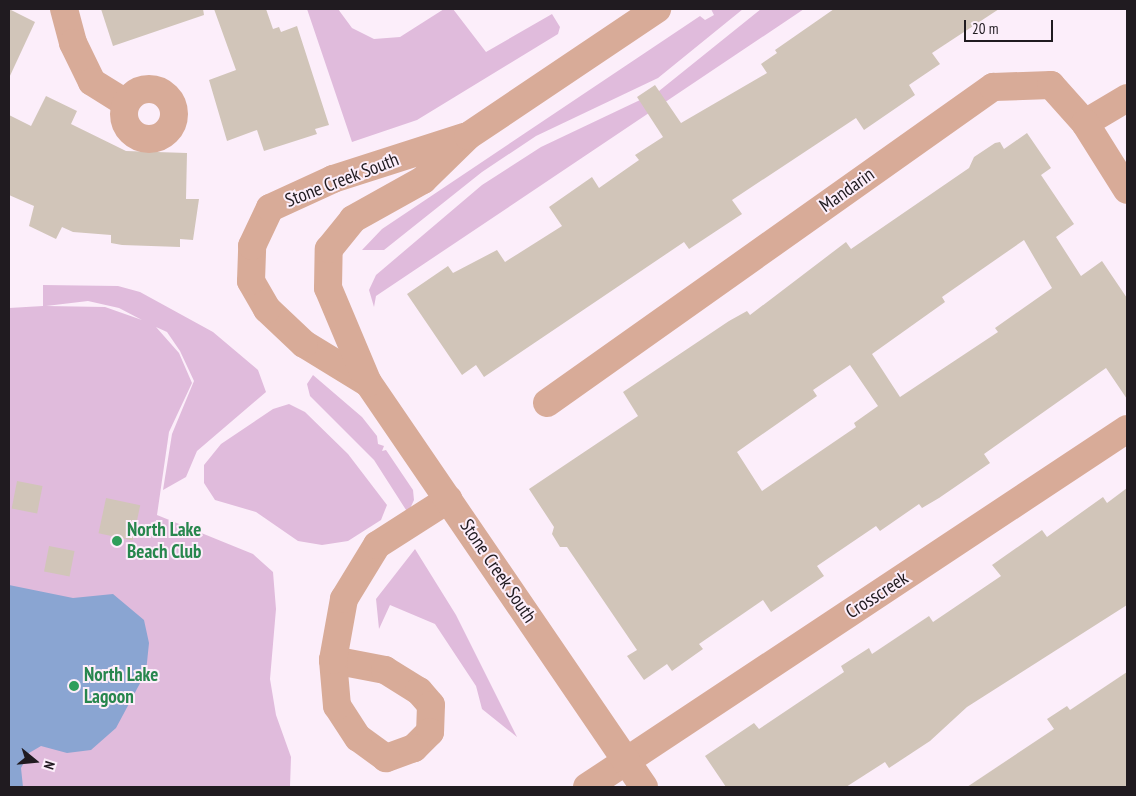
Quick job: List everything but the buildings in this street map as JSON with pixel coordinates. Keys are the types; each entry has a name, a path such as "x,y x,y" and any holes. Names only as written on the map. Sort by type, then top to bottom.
{"street":[{"path":"64,9 73,43 92,82 126,103"},
{"name":"Stone Creek South","path":"644,787 368,383 328,288 329,248 353,219 423,180 468,136 657,9"},
{"name":"Mandarin","path":"547,404 992,87 1051,85 1085,123 1127,190"},
{"path":"1085,123 1127,98"},
{"name":"Stone Creek South","path":"368,383 304,344 267,309 251,281 252,246 270,208 333,179 468,136"},
{"name":"Crosscreek","path":"587,787 1127,429"},
{"path":"332,660 344,599 377,545 449,499"}],"shaded area":[{"path":"307,9 338,9 352,28 374,39 400,37 444,9 453,9 486,52 552,14 560,27 558,34 417,120 352,142"},
{"path":"711,9 743,9 658,78 536,136 482,172 384,250 362,250 382,229 700,16 705,20 714,15"},
{"path":"761,9 804,9 376,296 374,307 369,290 376,275 482,185 541,147 659,91"},
{"name":"North Lake Beach Club","path":"43,285 118,286 140,292 213,332 258,370 266,392 197,451 186,477 163,490 172,434 194,381 180,351 167,332 156,327 179,353 192,383 169,432 157,515 253,554 273,572 276,609 270,679 276,715 291,757 290,787 9,787 9,308 43,306","holes":["88,301 119,308 142,320 105,307 46,306"]},
{"path":"313,375 362,417 377,436 378,444 384,446 382,451 386,450 413,490 414,500 408,513 374,460 310,396 307,384"},
{"path":"289,404 305,412 348,454 387,505 381,520 348,541 322,545 298,541 256,512 215,500 204,483 204,465 221,444 273,409"},
{"path":"415,549 456,615 517,737 482,709 476,686 435,624 390,605 379,629 376,599"}],"water":[{"name":"North Lake Lagoon","path":"9,585 73,598 113,594 144,620 149,643 146,672 116,728 91,750 67,753 41,746 29,753 21,768 23,787 9,787"}],"place":[{"name":"North Lake Beach Club","path":"117,541"},
{"name":"North Lake Lagoon","path":"74,686"}]}
